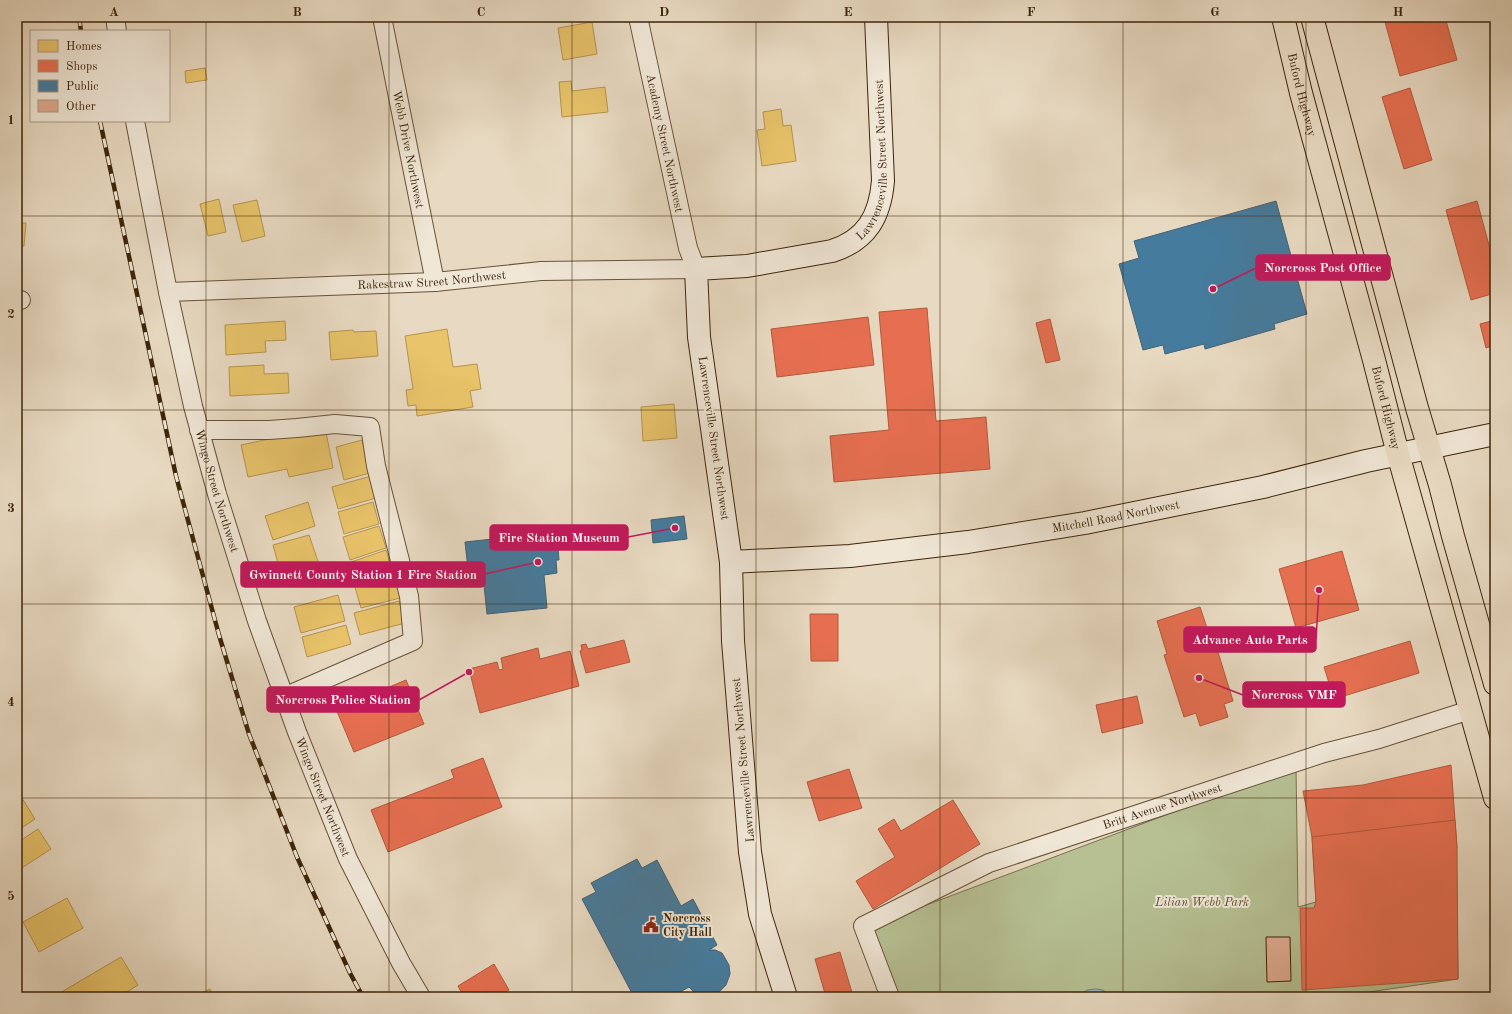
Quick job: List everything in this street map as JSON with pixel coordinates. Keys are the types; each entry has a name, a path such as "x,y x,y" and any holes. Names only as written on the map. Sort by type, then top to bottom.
{"main road":[{"name":"Buford Highway","path":"1283,17 1301,93 1398,454 1495,798"},
{"path":"1312,17 1429,448 1495,684"}],"street":[{"path":"115,17 117,30"},
{"name":"Webb Drive Northwest","path":"382,17 435,282"},
{"name":"Academy Street Northwest","path":"638,17 688,248 696,269"},
{"name":"Lawrenceville Street Northwest","path":"786,997 760,914 750,852 733,641 731,562 700,337 696,269 747,266 832,251 857,239 873,220 879,205 883,181 876,17"},
{"name":"Wingo Street Northwest","path":"135,122 168,292 199,430 217,494 255,614 297,732 348,859 401,963 421,997"},
{"name":"Rakestraw Street Northwest","path":"168,292 435,282 541,271 696,269"},
{"path":"199,430 269,430 335,424 370,427 376,466 409,596 413,641 284,697"},
{"name":"Mitchell Road Northwest","path":"731,562 850,556 968,542 1085,523 1263,488 1398,454 1495,434"},
{"name":"Britt Avenue Northwest","path":"890,997 863,926 969,875 989,863 1324,753 1379,739 1470,710"}],"green space":[{"name":"Lilian Webb Park","path":"1296,766 1298,907 1316,902 1457,895 1458,979 1335,997 894,997 868,927"}],"water":[{"path":"1087,990 1103,990 1113,997 1077,997"}],"building: Homes":[{"path":"411,17 470,17 470,19 411,21"},
{"path":"592,22 597,54 563,60 558,28"},
{"path":"205,68 207,80 186,83 185,71"},
{"path":"571,81 572,91 605,87 608,112 562,117 559,82"},
{"path":"781,109 783,126 791,125 796,161 762,166 757,130 765,129 763,112"},
{"path":"219,199 226,232 208,236 200,204"},
{"path":"257,200 265,236 242,242 233,205"},
{"path":"17,223 26,223 24,246 17,246"},
{"path":"285,321 286,340 265,341 266,352 226,355 225,325"},
{"path":"447,329 453,367 477,364 481,389 470,391 473,407 417,416 416,405 408,406 406,390 413,389 405,336"},
{"path":"353,330 354,332 376,331 378,356 331,360 329,332"},
{"path":"264,365 264,374 288,373 289,393 230,396 229,367"},
{"path":"674,404 677,438 643,441 641,407"},
{"path":"325,427 333,468 289,477 287,469 248,477 241,445"},
{"path":"362,440 370,473 344,480 336,447"},
{"path":"371,476 376,498 338,509 332,487"},
{"path":"308,502 315,526 273,540 265,516"},
{"path":"373,502 379,524 344,534 338,512"},
{"path":"379,526 386,548 350,560 343,537"},
{"path":"309,535 324,579 300,586 297,578 283,582 273,545"},
{"path":"386,550 393,572 358,584 351,562"},
{"path":"398,575 404,597 361,608 355,587"},
{"path":"338,595 345,621 301,633 294,607"},
{"path":"399,601 405,623 360,635 354,613"},
{"path":"346,625 351,644 307,657 302,637"},
{"path":"22,798 35,819 17,831 17,801"},
{"path":"38,829 51,849 17,871 17,843"},
{"path":"67,898 83,928 39,952 23,922"},
{"path":"121,957 138,985 119,997 53,997"},
{"path":"210,989 214,997 194,997"}],"building: Shops":[{"path":"1400,17 1445,17 1457,60 1400,76 1385,22"},
{"path":"1410,88 1432,160 1404,169 1382,97"},
{"path":"1477,201 1495,267 1495,293 1471,300 1446,210"},
{"path":"927,308 936,421 986,417 990,469 834,482 830,436 889,430 879,312"},
{"path":"868,317 874,365 777,377 771,329"},
{"path":"1050,319 1060,360 1046,363 1036,323"},
{"path":"1495,320 1495,345 1486,348 1480,324"},
{"path":"1342,551 1359,610 1296,628 1279,569"},
{"path":"1200,607 1211,640 1214,639 1233,701 1224,704 1228,717 1200,726 1196,713 1184,717 1164,655 1167,654 1157,621"},
{"path":"810,614 838,614 838,661 811,661"},
{"path":"624,640 630,662 586,673 580,651 582,650 581,645 586,644 588,649"},
{"path":"1410,641 1419,673 1334,699 1324,667"},
{"path":"538,648 540,659 570,651 579,686 480,713 469,669 497,662 499,670 503,669 501,658"},
{"path":"406,680 424,724 354,752 336,709"},
{"path":"1137,696 1143,723 1102,733 1096,705"},
{"path":"483,758 502,807 388,852 371,810 454,778 451,770"},
{"path":"1451,765 1457,848 1423,851 1422,872 1375,877 1377,896 1316,902 1312,837 1303,791 1363,785"},
{"path":"849,769 862,808 819,821 807,782"},
{"path":"953,800 980,844 873,909 856,881 895,857 878,829 894,819 901,831"},
{"path":"1455,820 1457,848 1458,979 1302,990 1300,908 1314,908 1316,902 1312,837"},
{"path":"840,952 853,996 826,997 815,959"},
{"path":"494,964 509,990 497,997 464,997 458,986"}],"building: Public":[{"path":"1276,201 1307,314 1274,324 1275,329 1205,349 1204,344 1165,354 1163,345 1143,350 1119,264 1139,258 1134,241"},
{"path":"684,516 687,539 653,543 651,520"},
{"path":"553,529 555,548 558,548 559,560 556,560 557,573 544,575 547,608 487,614 484,585 470,587 465,542 539,534 539,530"},
{"name":"Norcross City Hall","path":"637,859 642,868 657,860 681,906 693,899 717,945 709,950 715,950 722,953 729,965 730,974 726,985 718,993 705,995 695,993 689,987 671,997 634,997 582,899 596,892 591,883"}],"building: Other":[{"path":"1266,937 1290,937 1291,981 1267,982"}],"railway":[{"path":"79,17 81,30"},
{"path":"100,122 176,476 219,635 249,734 297,857 350,973 363,997"}],"place":[{"name":"Norcross Post Office","path":"1213,289"},
{"name":"Fire Station Museum","path":"675,528"},
{"name":"Gwinnett County Station 1 Fire Station","path":"538,562"},
{"name":"Advance Auto Parts","path":"1319,590"},
{"name":"Norcross Police Station","path":"469,672"},
{"name":"Norcross VMF","path":"1199,678"},
{"name":"Norcross City Hall","path":"651,925"}]}
